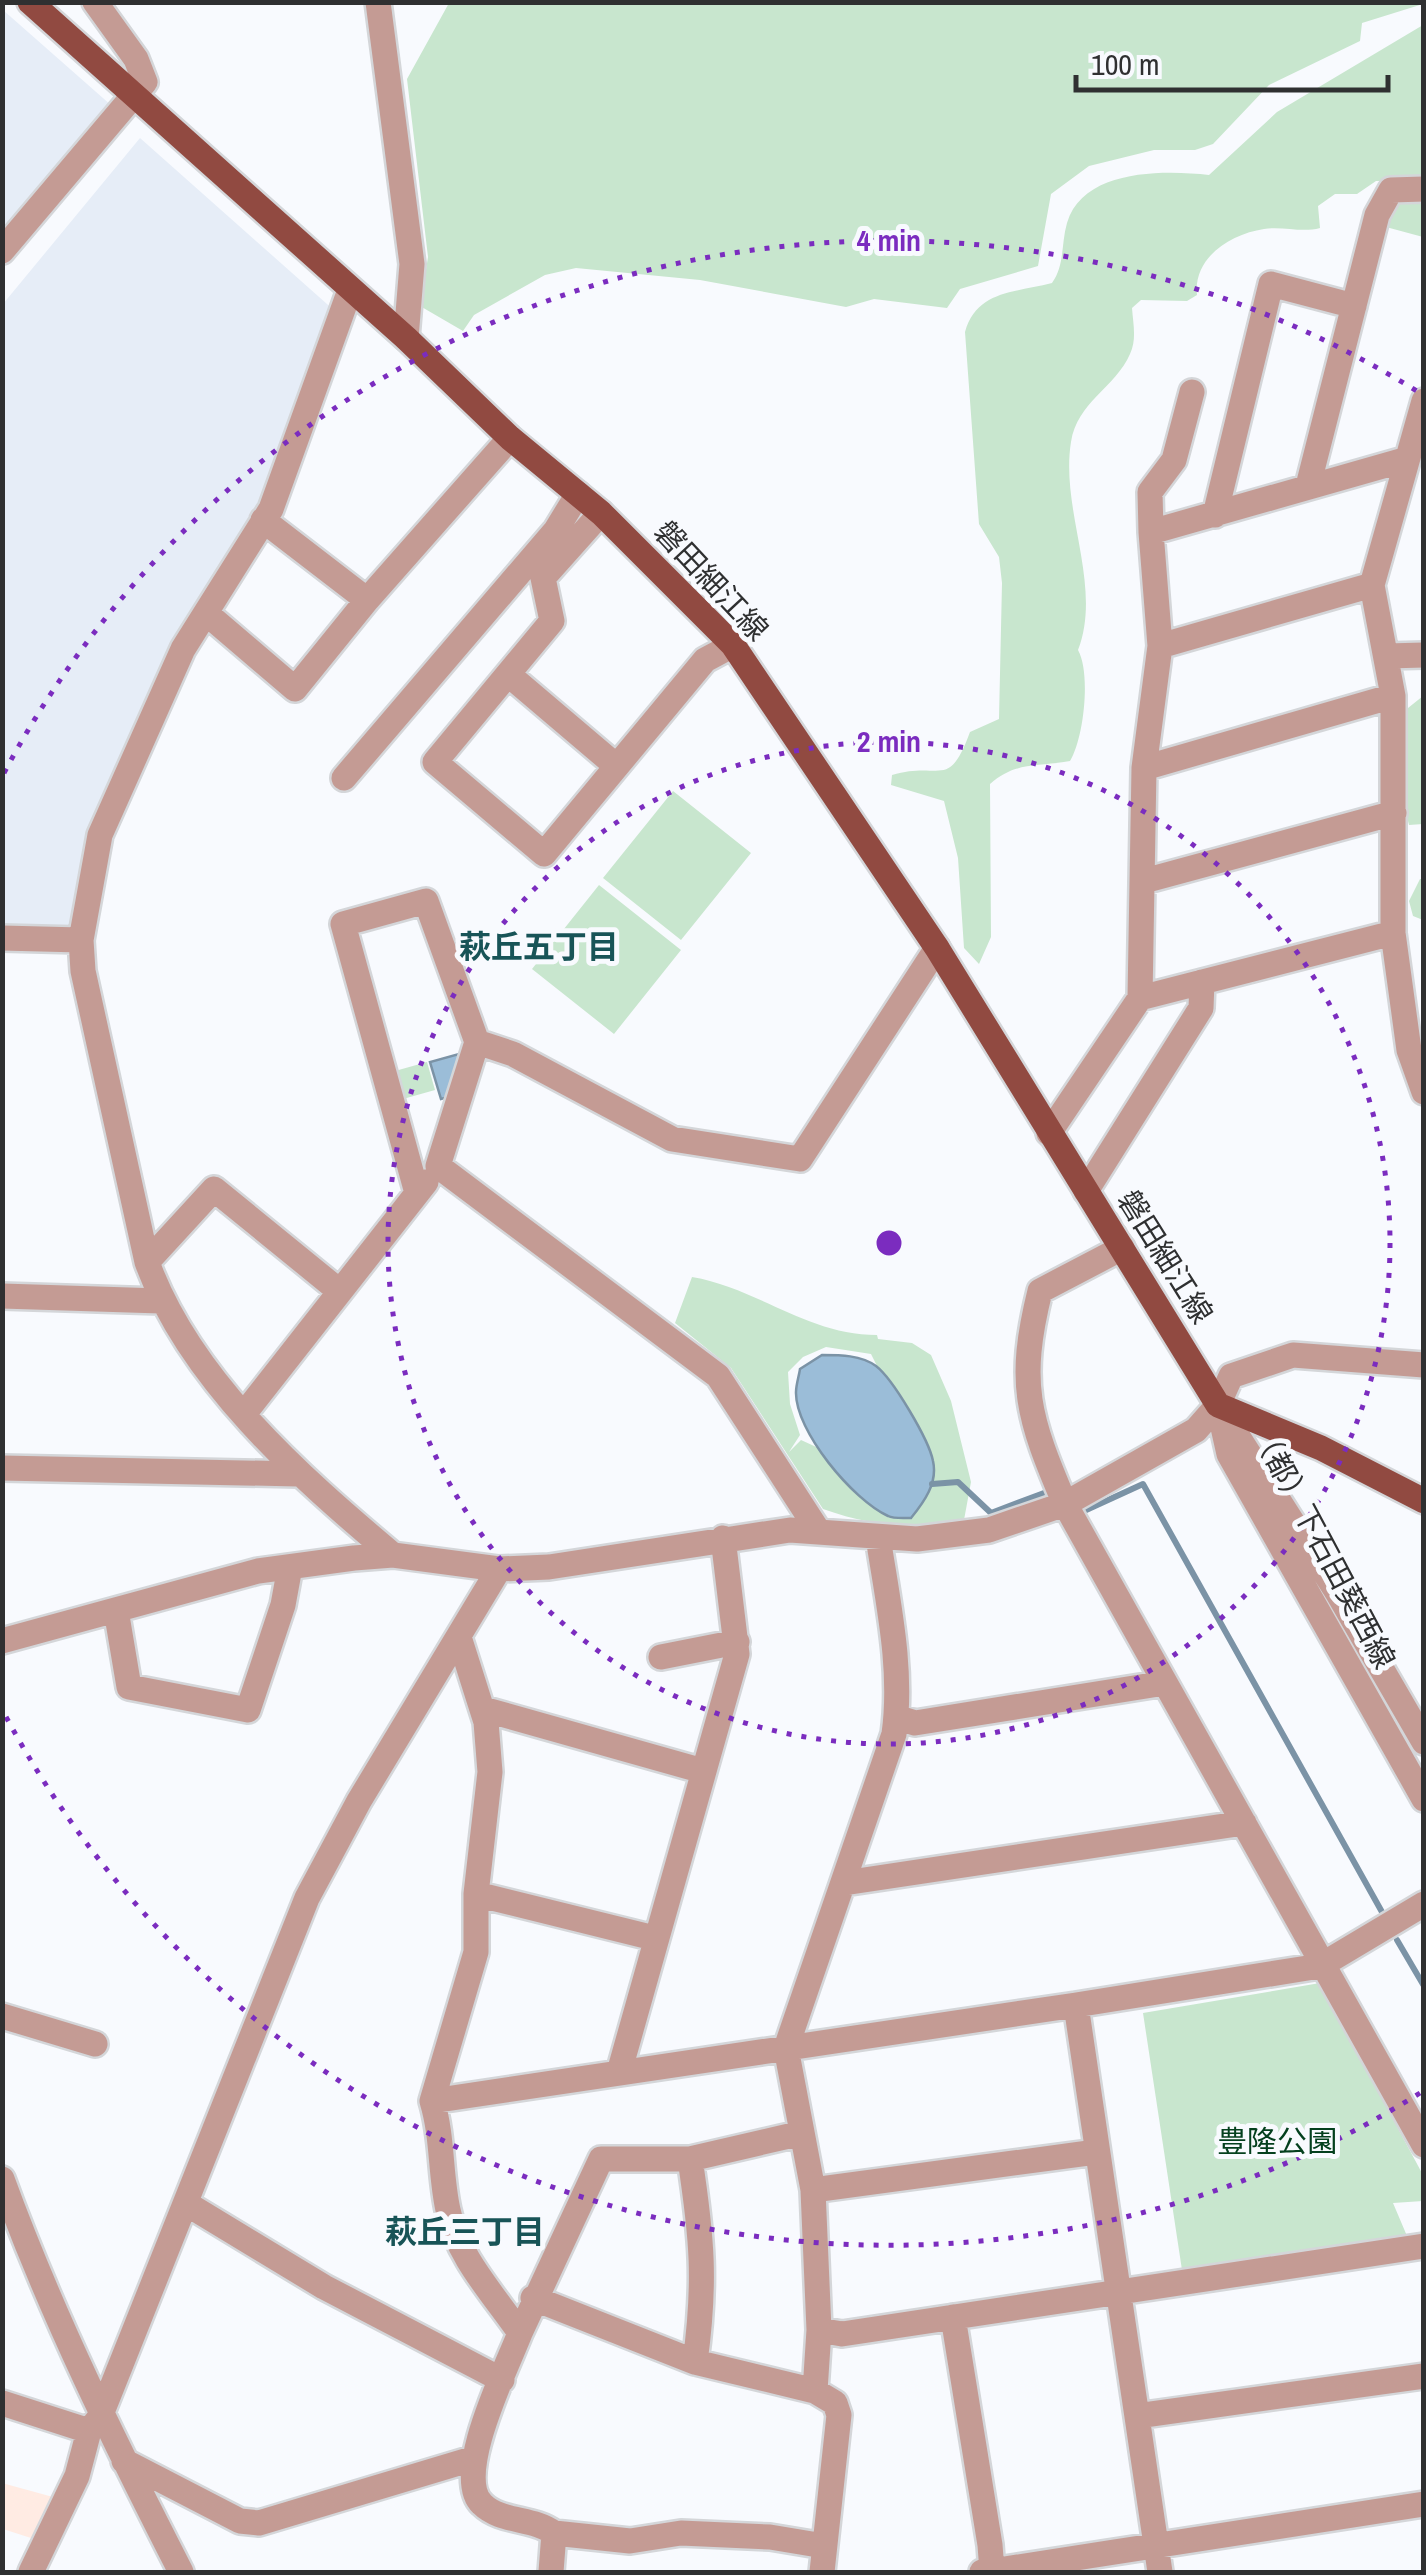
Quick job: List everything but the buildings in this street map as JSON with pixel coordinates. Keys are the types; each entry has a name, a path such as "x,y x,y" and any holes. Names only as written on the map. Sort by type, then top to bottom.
{"main road":[{"name":"磐田細江線","path":"30,2 406,338 510,438 602,513 733,645 937,948 1218,1405"},
{"path":"1218,1405 1320,1448 1424,1501"}],"street":[{"path":"2,251 145,82 144,72 95,2"},
{"path":"378,2 412,264 406,338"},
{"path":"1308,486 1377,216 1391,190 1424,189"},
{"path":"1215,514 1271,284 1354,306"},
{"path":"350,290 263,520 183,650 100,835 82,940 82,971 148,1262 161,1301 244,1414 298,1474 393,1556"},
{"path":"1049,1133 1140,998 1144,768 1160,646 1150,492 1174,460 1192,392"},
{"path":"1424,401 1404,460 1372,585 1393,696 1393,933 1410,1050 1424,1092"},
{"path":"206,613 295,689 366,600 510,438"},
{"path":"1151,532 1404,460"},
{"path":"344,778 556,530 578,494"},
{"path":"602,513 543,578 552,621 435,762 544,854 705,660 733,645"},
{"path":"263,520 366,600"},
{"path":"1160,646 1372,585"},
{"path":"1387,656 1424,655"},
{"path":"509,675 615,765"},
{"path":"1144,768 1393,696"},
{"path":"1144,880 1394,813"},
{"path":"244,1414 338,1290 417,1193 438,1166 477,1042 426,901 343,924 417,1193"},
{"path":"1140,998 1393,933"},
{"path":"2,938 82,940"},
{"path":"477,1042 512,1054 672,1139 800,1159 937,948"},
{"path":"1086,1191 1201,1008 1202,982"},
{"path":"438,1166 718,1376 816,1529"},
{"path":"148,1262 214,1189 338,1290"},
{"path":"1122,1248 1040,1291 1026,1347 1027,1400 1065,1504 1320,1966 1424,2145"},
{"path":"2,1296 161,1301"},
{"path":"2,1640 258,1571 290,1567 393,1556 499,1569 549,1567 723,1538 816,1529 878,1538 967,1534 1065,1504 1196,1430 1218,1405 1231,1376 1282,1356 1424,1366"},
{"name":"（都）下石田葵西線","path":"1218,1405 1337,1592 1424,1742"},
{"name":"（都）下石田葵西線","path":"1218,1405 1229,1454 1424,1799"},
{"path":"2,1468 298,1474"},
{"path":"620,2070 736,1642 723,1538"},
{"path":"815,2391 820,2330 812,2190 786,2048 844,1883 896,1717 894,1646 878,1538"},
{"path":"116,1610 129,1687 248,1710 283,1605 290,1567"},
{"path":"31,2572 77,2476 94,2424 187,2204 276,1967 320,1870 499,1569"},
{"path":"459,1638 483,1709 490,1772 476,1894 476,1952 432,2101 442,2134 448,2213 468,2259 520,2333"},
{"path":"661,1657 736,1642"},
{"path":"896,1717 915,1723 1165,1683"},
{"path":"483,1709 703,1771"},
{"path":"844,1883 1244,1823"},
{"path":"476,1894 654,1938"},
{"path":"432,2101 1320,1966 1424,1904"},
{"path":"1076,2005 1160,2572"},
{"path":"2,2016 96,2044"},
{"path":"802,2134 690,2159 601,2159 534,2298 472,2459 474,2489 480,2503 554,2534 630,2541 681,2533 770,2536 824,2546"},
{"path":"812,2190 1096,2152"},
{"path":"690,2159 703,2245 705,2291 695,2362"},
{"path":"3,2180 94,2424 124,2461 181,2572"},
{"path":"187,2204 324,2287 502,2380"},
{"path":"820,2330 842,2334 1424,2246"},
{"path":"534,2298 695,2362 815,2391 835,2404 839,2415 822,2572"},
{"path":"953,2317 987,2572 1424,2504"},
{"path":"1137,2416 1424,2376"},
{"path":"2,2403 94,2424"},
{"path":"124,2461 240,2521 259,2522 472,2459"},
{"path":"551,2572 554,2534"}],"shaded area":[{"path":"3,10 112,106 3,250"},
{"path":"140,138 336,312 264,504 202,600 74,929 3,924 3,304"},
{"path":"2,2483 53,2497 34,2539 3,2529"}],"green space":[{"path":"449,3 1423,4 1362,23 1360,41 1269,85 1213,144 1195,150 1154,150 1089,166 1051,194 1038,266 960,289 947,308 874,299 846,307 700,280 576,268 545,275 474,315 463,331 420,306 428,257 407,79"},
{"path":"1423,25 1423,180 1376,181 1357,194 1335,194 1318,206 1320,228 1264,229 1227,242 1201,269 1197,295 1187,301 1141,300 1132,308 1134,337 1130,354 1075,428 1069,468 1086,600 1078,650 1085,689 1082,722 1070,761 1018,768 990,784 991,937 979,964 964,948 958,858 944,801 891,785 892,775 949,768 970,732 999,719 1002,583 999,557 979,524 965,332 971,318 978,308 999,296 1052,283 1061,261 1067,223 1076,205 1089,192 1107,183 1148,174 1209,175 1277,112"},
{"path":"1423,199 1423,237 1386,227 1398,200"},
{"path":"1423,696 1423,824 1409,825 1405,809 1408,708"},
{"path":"673,791 751,853 681,940 603,878"},
{"path":"1420,879 1423,920 1413,916 1409,901"},
{"path":"599,885 681,950 614,1034 532,969"},
{"path":"427,1062 435,1090 403,1099 395,1071"},
{"path":"692,1277 739,1291 805,1320 852,1333 877,1335 878,1339 912,1343 931,1355 951,1401 971,1482 964,1520 892,1525 823,1509 731,1368 675,1323","holes":["826,1347 871,1354 904,1420 825,1451 801,1440 789,1452 800,1435 790,1404 788,1372 803,1357"]},
{"name":"豊隆公園","path":"1320,1983 1423,2175 1423,2201 1393,2203 1407,2236 1182,2270 1143,2013"}],"water":[{"path":"466,1052 452,1096 441,1099 430,1062"},
{"path":"822,1355 857,1358 876,1366 892,1383 918,1425 930,1451 934,1477 911,1518 888,1516 859,1495 829,1463 805,1426 796,1392 800,1369"}],"waterway":[{"path":"932,1484 958,1482 991,1513 1044,1493"},
{"path":"1084,1511 1143,1484 1382,1912"},
{"path":"1397,1940 1424,1986"}],"district":[{"name":"萩丘五丁目","path":"539,947"},
{"name":"萩丘三丁目","path":"465,2232"}]}
